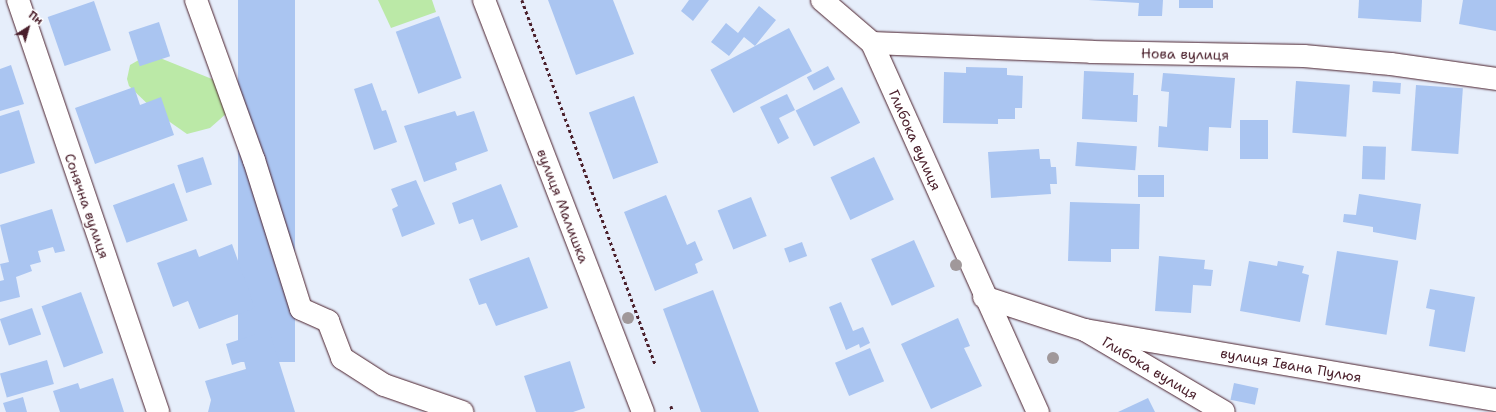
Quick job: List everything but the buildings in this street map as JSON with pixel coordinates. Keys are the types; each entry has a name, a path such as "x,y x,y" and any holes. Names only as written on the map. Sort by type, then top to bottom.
{"street":[{"name":"Сонячна вулиця","path":"18,0 158,412"},
{"path":"196,0 254,160 301,309 328,321 342,358 384,385 462,412"},
{"name":"вулиця Малишка","path":"484,0 643,412"},
{"name":"Глибока вулиця","path":"822,0 872,43 984,297 1038,412"},
{"name":"Нова вулиця","path":"872,43 1092,52 1304,56 1391,64 1496,79"},
{"name":"Глибока вулиця","path":"984,297 1085,330 1224,412"},
{"name":"вулиця Івана Пулюя","path":"1085,330 1496,400"}],"path":[{"path":"522,0 658,370"},
{"path":"670,405 673,412"}],"green space":[{"path":"378,0 432,0 436,12 391,28"},
{"path":"144,57 160,58 212,79 230,97 227,113 210,128 187,134 157,113 129,86 127,79 130,65"}]}
